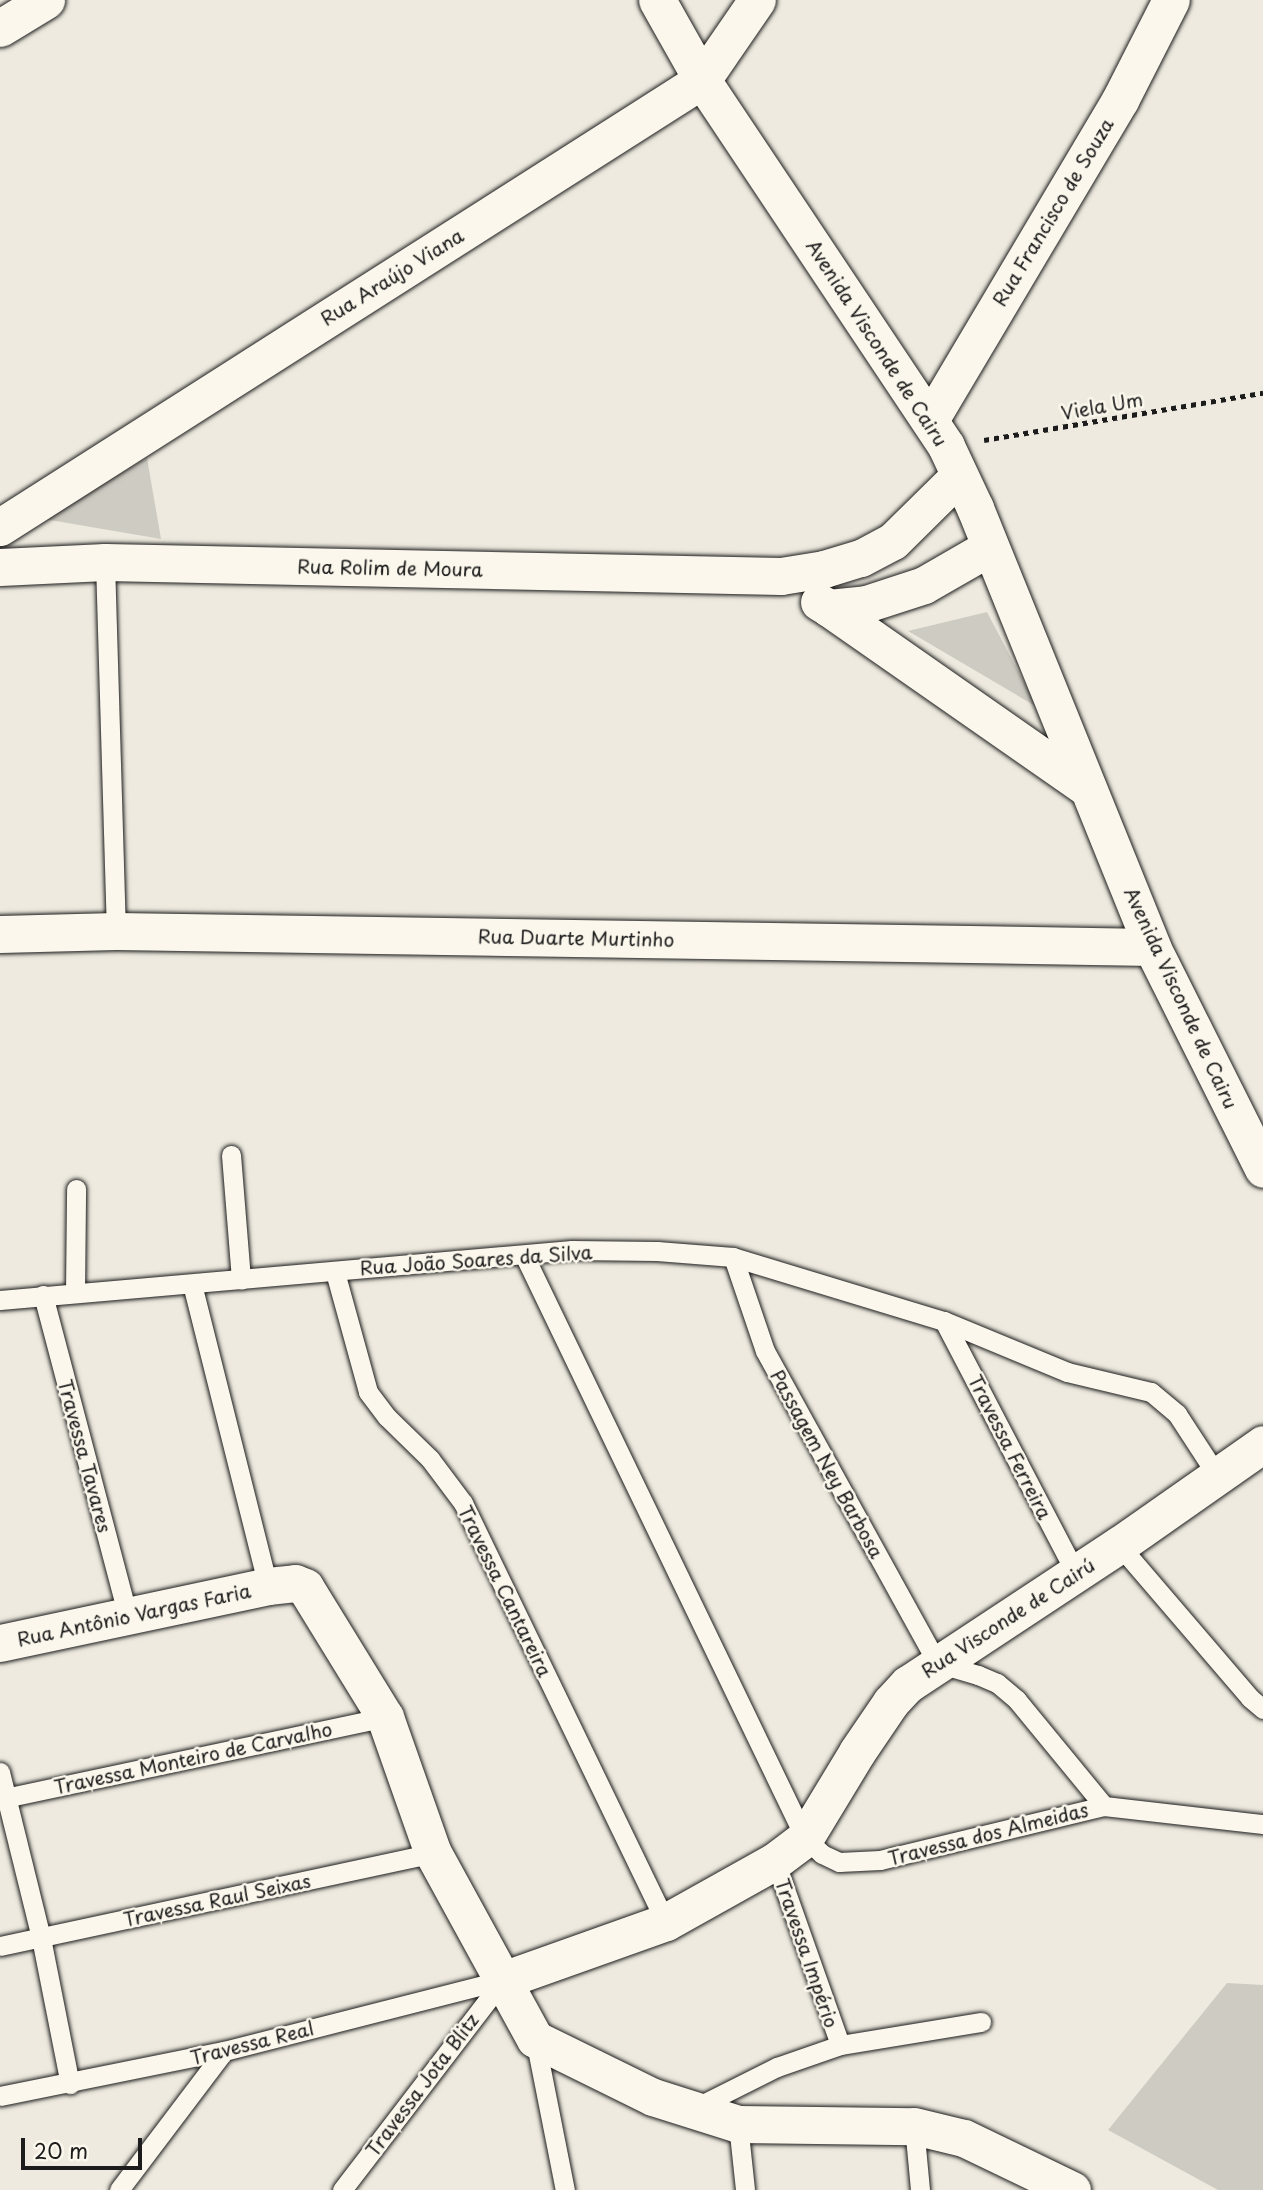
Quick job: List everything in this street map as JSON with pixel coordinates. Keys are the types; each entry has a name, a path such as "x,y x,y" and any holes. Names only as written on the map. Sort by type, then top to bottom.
{"street":[{"path":"0,29 46,0"},
{"name":"Avenida Visconde de Cairu","path":"657,0 702,80 945,447 990,547 1152,947 1263,1169"},
{"name":"Rua Araújo Viana","path":"0,527 702,80 757,0"},
{"name":"Rua Francisco de Souza","path":"945,447 1171,0"},
{"name":"Rua Rolim de Moura","path":"0,567 105,562 780,576 824,569 861,558 892,541 945,447"},
{"path":"829,608 866,604 924,585 990,547"},
{"path":"780,576 1086,787"},
{"name":"Rua Duarte Murtinho","path":"0,934 116,931 1152,947"},
{"name":"Rua Visconde de Cairú","path":"805,1838 891,1702 908,1684 1262,1448"},
{"name":"Rua Antônio Vargas Faria","path":"0,1643 268,1586 295,1583 311,1594 385,1717 433,1853 535,2039"},
{"path":"503,1980 666,1922 775,1861 805,1838"},
{"path":"535,2039 653,2097 738,2124 914,2126 964,2138 1072,2190"}],"lane":[{"path":"105,562 116,931"},
{"path":"231,1154 241,1280"},
{"path":"75,1293 76,1189"},
{"name":"Rua João Soares da Silva","path":"0,1300 572,1251 657,1251 733,1258 944,1321 1067,1372 1151,1392 1177,1414 1218,1477"},
{"path":"524,1255 805,1838"},
{"name":"Passagem Ney Barbosa","path":"733,1258 765,1351 936,1663"},
{"name":"Travessa Cantareira","path":"335,1272 368,1392 387,1417 430,1459 463,1503 666,1922"},
{"path":"192,1284 268,1586"},
{"name":"Travessa Tavares","path":"43,1295 128,1617"},
{"name":"Travessa Ferreira","path":"944,1321 1076,1574"},
{"path":"1119,1545 1250,1698 1263,1709"},
{"path":"936,1663 988,1679 1017,1700 1104,1806"},
{"name":"Travessa Monteiro de Carvalho","path":"3,1798 385,1717"},
{"path":"0,1772 3,1798 41,1938 70,2084"},
{"name":"Travessa dos Almeidas","path":"805,1838 821,1854 839,1862 853,1864 880,1860 1104,1806 1263,1824"},
{"name":"Travessa Raul Seixas","path":"0,1946 433,1853"},
{"name":"Travessa Império","path":"775,1861 839,2045"},
{"name":"Travessa Real","path":"0,2096 224,2051 503,1980"},
{"name":"Travessa Jota Blitz","path":"342,2190 503,1980"},
{"path":"691,2110 777,2067 839,2045 981,2022"},
{"path":"535,2039 565,2190"},
{"path":"119,2190 224,2051"},
{"path":"738,2124 745,2190"},
{"path":"914,2126 920,2190"}],"path":[{"name":"Viela Um","path":"945,447 1263,393"}],"shaded area":[{"path":"147,458 161,539 44,519"},
{"path":"987,612 1037,707 908,631"},
{"path":"1227,1983 1263,1985 1263,2190 1218,2190 1108,2130"}]}
